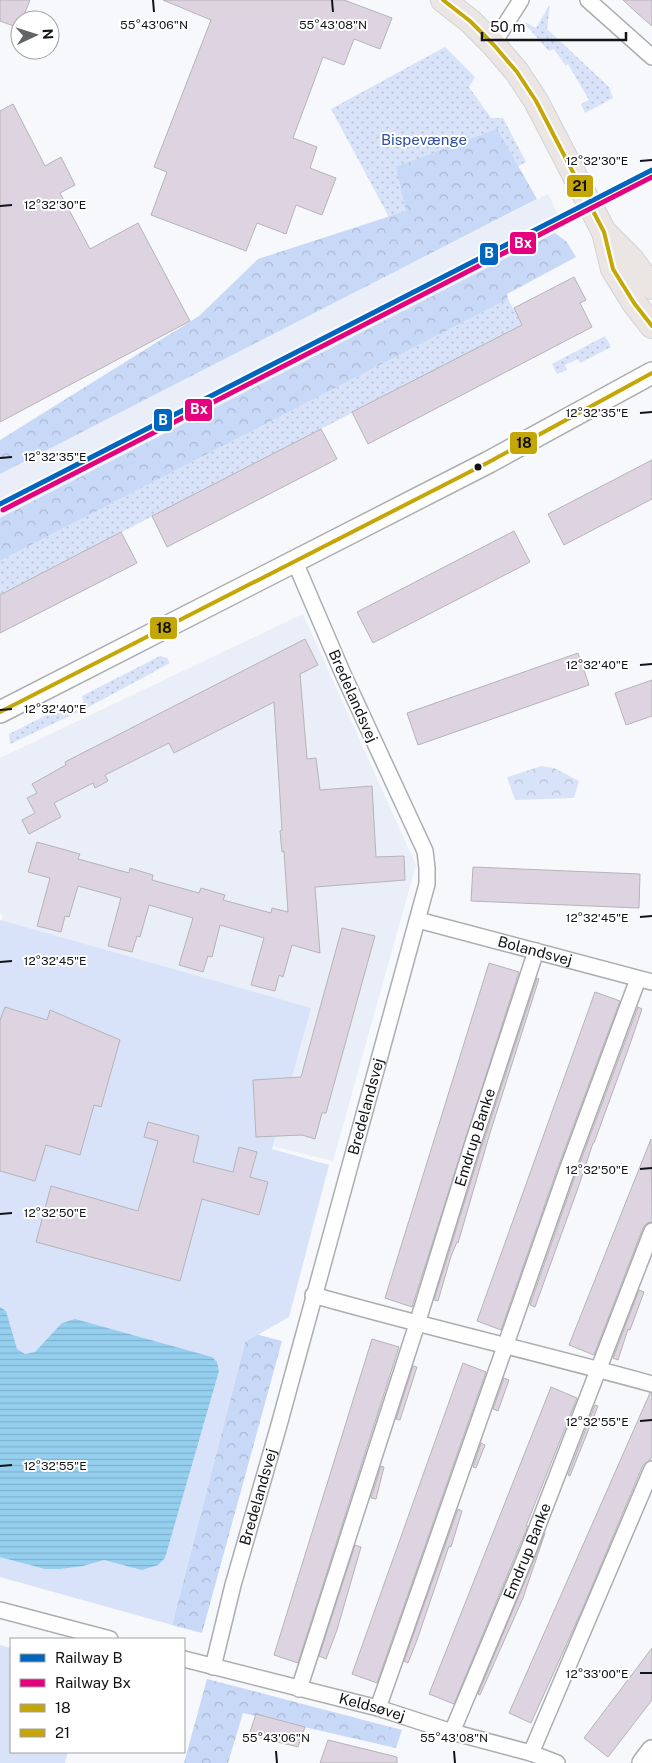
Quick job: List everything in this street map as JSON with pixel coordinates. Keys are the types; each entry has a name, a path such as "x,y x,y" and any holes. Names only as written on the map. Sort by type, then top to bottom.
{"main road":[{"path":"443,0 470,21 493,44 517,72 536,101 604,232 613,269 634,303 652,326"},
{"path":"604,232 632,260 652,286"}],"street":[{"path":"493,44 521,0"},
{"path":"588,0 652,57"},
{"path":"0,712 489,462 652,374"},
{"name":"Bredelandsvej","path":"213,1667 233,1585 427,884 425,851 343,674 295,562"},
{"name":"Bolandsvej","path":"418,920 645,981"},
{"name":"Emdrup Banke","path":"299,1689 536,951"},
{"path":"378,1708 566,1174 645,981"},
{"name":"Emdrup Banke","path":"452,1732 528,1551 652,1231"},
{"path":"314,1295 417,1324 506,1345 652,1384"},
{"path":"531,1752 652,1469"},
{"path":"0,1610 106,1638"},
{"name":"Keldsøvej","path":"185,1659 378,1708 452,1732 531,1752 557,1763"},
{"path":"643,1763 652,1751"}],"shaded area":[{"path":"548,194 563,224 555,233 0,518 0,474"},
{"path":"303,614 416,865 333,1161 106,1106 0,925 3,915 0,913 0,758"},
{"path":"0,1307 6,1311 17,1349 25,1354 35,1352 62,1323 75,1319 212,1357 217,1362 219,1371 165,1558 158,1565 142,1570 104,1560 83,1566 45,1569 0,1557"}],"green space":[{"path":"550,4 547,29 609,87 613,98 585,113 581,104 589,100 568,64 566,66 554,49 549,51 525,24 525,22 536,28"},
{"name":"Bispevænge","path":"445,47 475,77 469,87 491,118 503,118 526,162 397,232 331,109"},
{"path":"497,129 537,199 0,474 0,440 199,316 258,259 406,211 396,167"},
{"path":"555,233 567,242 576,257 507,294 508,299 0,561 0,518"},
{"path":"508,299 522,325 0,595 0,561"},
{"path":"605,336 611,347 580,363 578,359 565,365 567,370 557,374 552,364"},
{"path":"160,656 167,658 170,663 85,709 82,696"},
{"path":"70,703 78,712 10,744 9,734"},
{"path":"542,766 554,768 579,781 574,798 515,800 507,777"},
{"path":"0,920 311,1008 272,1149 329,1165 289,1317 245,1342 172,1625 0,1577"},
{"path":"0,1234 240,1330 282,1341 202,1633 172,1625 245,1342"},
{"path":"0,1645 10,1648 10,1753 68,1753 65,1763 0,1763"},
{"path":"207,1679 402,1730 396,1748 243,1713 228,1763 184,1763"}],"building":[{"path":"0,0 30,0 26,10 10,10 10,25 0,21"},
{"path":"163,0 344,0 392,18 380,49 354,39 344,65 323,57 293,138 317,147 310,168 336,178 322,215 296,205 286,234 257,223 246,251 151,215 167,172 154,167 211,20"},
{"path":"623,0 652,0 652,26 637,13"},
{"path":"13,104 45,166 61,157 75,185 60,193 90,249 138,223 190,321 0,422 0,111"},
{"path":"574,277 586,300 580,303 592,327 368,444 352,412 522,325 514,308"},
{"path":"321,429 337,459 167,547 152,516"},
{"path":"652,460 652,499 564,545 548,514"},
{"path":"514,531 530,562 373,643 357,612"},
{"path":"121,532 137,563 0,633 0,595"},
{"path":"305,639 318,665 300,674 307,759 316,758 320,790 372,786 376,857 404,856 405,880 315,887 320,953 292,945 283,977 279,975 275,991 251,985 264,938 220,925 212,957 208,956 203,972 179,965 193,918 149,905 140,937 137,936 132,952 108,946 121,898 78,886 69,917 65,916 61,932 37,926 50,878 28,872 37,842 80,854 78,859 129,873 130,868 153,875 152,880 199,893 201,888 225,895 223,900 271,913 272,908 288,912 284,851 282,852 280,831 282,830 274,702 174,753 169,743 105,775 108,781 95,788 93,783 54,803 61,817 29,834 22,820 35,813 27,798 37,793 32,784 66,765 65,762"},
{"path":"578,653 589,685 418,745 407,713"},
{"path":"652,680 652,716 626,725 615,693"},
{"path":"473,867 640,874 639,908 471,901"},
{"path":"342,928 375,936 326,1113 322,1113 315,1139 302,1135 256,1137 253,1080 301,1077"},
{"path":"489,963 519,972 412,1307 385,1298"},
{"path":"537,978 539,979 490,1133 458,1243 451,1256 438,1301 434,1300 481,1149"},
{"path":"595,992 620,1001 557,1170 501,1330 477,1321"},
{"path":"5,1007 47,1020 50,1010 120,1040 101,1107 94,1105 80,1155 46,1145 35,1181 0,1171 0,1020"},
{"path":"638,1007 642,1009 629,1047 535,1307 530,1305 575,1176"},
{"path":"148,1122 199,1136 193,1162 233,1172 239,1147 257,1152 250,1177 268,1182 259,1215 202,1199 180,1281 36,1242 51,1186 138,1211 158,1141 144,1137"},
{"path":"651,1139 652,1222 647,1223 643,1228 594,1355 569,1345"},
{"path":"639,1290 644,1292 630,1330 628,1329 618,1360 613,1358"},
{"path":"372,1339 399,1347 298,1663 274,1655"},
{"path":"463,1363 486,1372 377,1683 352,1674"},
{"path":"413,1366 417,1367 400,1420 396,1419"},
{"path":"504,1378 509,1380 498,1411 493,1409"},
{"path":"551,1387 577,1398 526,1526 528,1526 454,1704 429,1694"},
{"path":"650,1393 652,1393 652,1456 643,1465 582,1610 531,1723 509,1713"},
{"path":"595,1405 598,1406 570,1476 568,1475"},
{"path":"481,1443 485,1445 476,1468 473,1467"},
{"path":"381,1466 384,1467 376,1499 371,1498"},
{"path":"458,1509 462,1511 451,1547 449,1546 408,1663 404,1661"},
{"path":"545,1533 523,1598 480,1695 478,1694"},
{"path":"355,1545 361,1547 337,1630 326,1659 319,1656"},
{"path":"652,1648 652,1700 608,1757 584,1738"},
{"path":"256,1714 305,1727 298,1747 249,1735"},
{"path":"328,1740 397,1757 397,1763 320,1763"}],"rail line":[{"name":"B","path":"0,504 652,170"},
{"name":"Bx","path":"3,510 652,177"}],"transit line":[{"name":"21","path":"443,0 470,21 493,44 517,72 536,101 604,232 613,269 634,303 652,326"},
{"name":"18","path":"0,712 489,462 652,373"}]}
